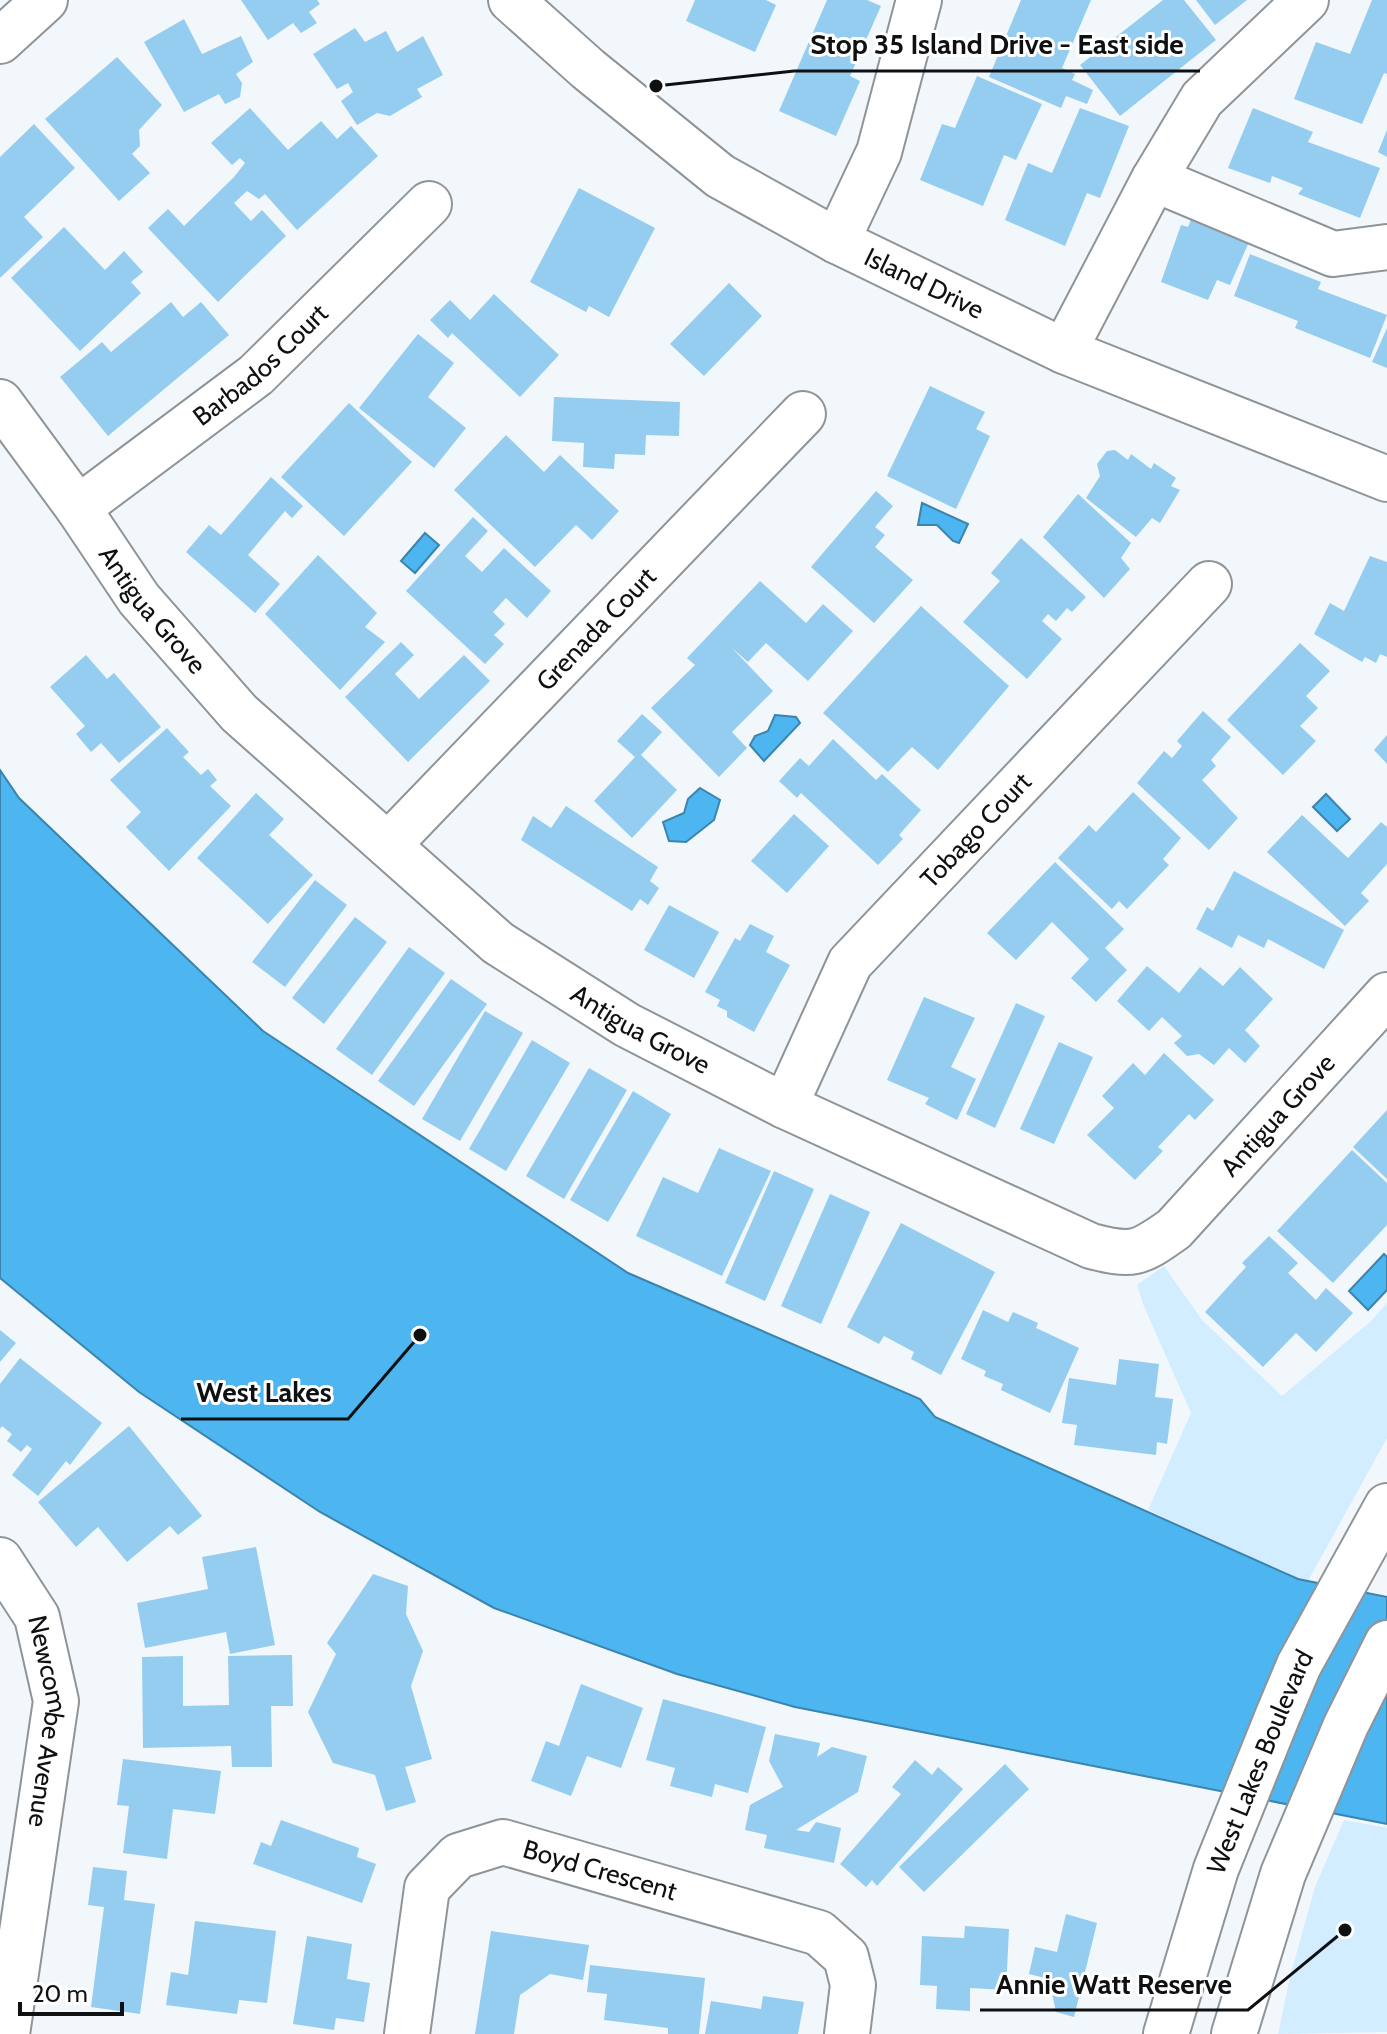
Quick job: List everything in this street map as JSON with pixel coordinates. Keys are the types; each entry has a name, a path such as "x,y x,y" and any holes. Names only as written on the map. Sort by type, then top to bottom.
{"street":[{"path":"0,41 45,0"},
{"name":"Island Drive","path":"511,0 588,69 720,176 837,241 1064,351 1387,479"},
{"path":"837,241 879,152 919,0"},
{"path":"1064,351 1154,179 1202,99 1306,0"},
{"path":"1154,179 1333,254 1387,247"},
{"name":"Barbados Court","path":"78,508 256,375 429,204"},
{"name":"Antigua Grove","path":"0,402 78,508 139,599 239,713 498,943 627,1025 785,1106 1091,1246 1119,1253 1143,1251 1174,1229 1387,995"},
{"name":"Grenada Court","path":"388,845 803,414"},
{"name":"Tobago Court","path":"785,1106 850,963 1209,584"},
{"name":"West Lakes Boulevard","path":"1166,2034 1216,1869 1299,1665 1380,1517"},
{"name":"Newcombe Avenue","path":"0,1560 37,1617 56,1701 7,2034"},
{"path":"1234,2034 1283,1874 1346,1725 1387,1643"},
{"name":"Boyd Crescent","path":"407,2034 427,1888 458,1856 503,1842 819,1933 846,1957 853,1985 847,2034"}],"shaded area":[{"path":"1164,1266 1202,1320 1282,1396 1370,1322 1387,1303 1387,1438 1308,1581 1148,1510 1191,1413 1137,1285"},
{"path":"1344,1820 1387,1828 1387,2032 1278,2034 1315,1887"}],"water":[{"path":"922,503 968,524 959,543 937,525 918,525"},
{"path":"425,533 439,545 415,573 401,561"},
{"path":"775,715 796,717 800,723 764,761 750,745 755,736 768,731"},
{"path":"0,770 19,798 263,1031 628,1273 920,1399 935,1417 1298,1579 1387,1597 1387,1824 795,1707 677,1674 494,1608 320,1512 139,1392 0,1278"},
{"path":"700,788 720,800 714,820 686,842 669,841 663,822 684,813 688,799"},
{"path":"1326,794 1350,819 1337,831 1313,807"},
{"path":"1384,1254 1387,1257 1387,1290 1368,1310 1349,1291"}],"building":[{"path":"241,0 317,0 320,4 309,12 317,23 301,33 293,23 268,40"},
{"path":"695,0 766,0 776,5 755,52 686,21"},
{"path":"827,0 867,0 881,6 850,76 860,81 836,136 779,111"},
{"path":"1021,0 1091,0 1062,68 1075,74 1072,80 1093,90 1087,104 1066,96 1061,108 989,77"},
{"path":"1163,0 1184,0 1216,40 1120,116 1080,65"},
{"path":"1196,0 1247,0 1215,25"},
{"path":"1372,0 1387,0 1387,74 1384,73 1362,124 1294,99 1316,42 1350,54"},
{"path":"184,19 202,54 241,36 253,62 236,74 242,83 240,97 225,104 219,94 184,112 144,42"},
{"path":"355,28 365,42 386,31 397,52 423,36 443,75 417,89 422,97 390,116 377,113 357,125 341,101 353,92 348,83 337,89 313,54"},
{"path":"117,57 162,105 139,130 140,146 132,154 150,173 119,201 45,119"},
{"path":"977,76 1042,104 1016,160 1004,155 983,206 920,180 942,124 955,128"},
{"path":"250,108 288,150 321,121 337,139 351,126 378,156 297,230 265,194 259,199 247,191 234,203 251,221 262,210 286,236 218,302 148,228 168,209 184,226 234,177 245,163 240,158 232,165 211,143"},
{"path":"1080,108 1129,126 1100,198 1087,193 1065,246 1005,220 1028,163 1052,173"},
{"path":"1253,108 1313,132 1308,142 1380,168 1360,218 1298,194 1303,188 1272,176 1270,183 1228,168"},
{"path":"34,124 75,168 24,217 43,237 0,278 0,157"},
{"path":"1387,130 1387,157 1378,152"},
{"path":"579,188 655,228 609,317 589,306 586,312 530,282"},
{"path":"1194,211 1253,233 1230,285 1217,280 1208,300 1161,282 1181,225 1188,227"},
{"path":"64,227 105,270 124,251 143,272 131,282 141,293 80,351 11,278"},
{"path":"1250,254 1321,282 1318,289 1387,315 1370,358 1295,328 1298,321 1234,296"},
{"path":"729,283 762,316 704,376 670,344"},
{"path":"494,294 559,355 520,397 452,333 448,338 430,320 450,300 470,320"},
{"path":"171,302 183,317 201,302 229,335 108,436 60,377 102,342 111,352"},
{"path":"1387,328 1387,368 1372,362"},
{"path":"418,334 454,363 428,397 466,428 434,468 359,408"},
{"path":"930,386 985,412 976,429 990,436 956,509 887,476"},
{"path":"554,397 680,402 679,436 646,435 645,455 615,454 614,469 583,467 584,443 552,441"},
{"path":"349,403 412,462 344,536 281,477"},
{"path":"506,435 544,472 560,455 619,511 592,540 576,525 535,567 454,490"},
{"path":"1115,450 1128,460 1131,454 1151,469 1154,463 1176,478 1171,486 1180,490 1160,523 1152,518 1136,537 1086,498 1100,476 1097,464 1107,451"},
{"path":"271,477 303,506 292,518 285,511 248,555 280,584 255,613 186,552 209,525 221,535"},
{"path":"876,491 893,506 875,527 885,535 875,547 913,580 874,623 811,567"},
{"path":"1078,494 1131,543 1121,558 1130,569 1104,598 1043,537"},
{"path":"473,517 488,531 465,556 482,572 504,548 551,591 527,618 506,598 493,612 505,624 494,635 504,644 485,664 406,591"},
{"path":"1021,538 1086,597 1072,612 1067,608 1056,621 1048,614 1042,621 1062,639 1027,679 963,622 1000,581 991,573"},
{"path":"318,555 377,613 365,627 385,642 340,690 265,614"},
{"path":"1370,556 1387,562 1387,657 1380,654 1376,663 1365,657 1362,662 1314,634 1330,603 1344,611"},
{"path":"760,581 806,623 823,604 853,631 808,681 766,643 748,662 732,648 773,691 732,732 747,748 719,777 651,708 695,665 687,658"},
{"path":"921,606 1009,686 938,770 912,747 888,772 823,713"},
{"path":"401,642 414,655 395,674 419,699 464,655 490,681 408,762 345,697"},
{"path":"1300,643 1330,671 1306,696 1318,708 1300,726 1316,741 1283,775 1227,720"},
{"path":"86,655 107,679 114,673 161,727 119,763 101,743 91,752 76,734 85,726 50,687"},
{"path":"1203,711 1231,737 1211,760 1216,766 1202,780 1238,818 1209,850 1137,783 1164,751 1172,758 1182,746 1177,741"},
{"path":"642,714 662,732 641,755 677,790 632,838 594,801 635,757 617,741"},
{"path":"167,728 189,752 183,757 201,775 208,769 217,780 210,786 231,806 169,871 126,827 141,812 110,780"},
{"path":"1387,735 1387,764 1374,750"},
{"path":"833,739 876,780 882,774 921,810 899,835 903,839 878,865 801,793 797,798 779,781 800,758 809,766"},
{"path":"1133,792 1181,838 1163,859 1169,865 1127,909 1119,901 1112,909 1058,858 1089,825 1096,832"},
{"path":"256,793 284,819 269,835 313,875 268,924 197,858"},
{"path":"566,806 658,867 650,881 659,888 648,905 640,899 632,911 521,840 533,816 551,828"},
{"path":"794,814 829,846 787,893 751,861"},
{"path":"1302,815 1348,858 1381,822 1387,827 1387,864 1361,893 1369,901 1345,926 1267,852"},
{"path":"1055,862 1124,929 1105,948 1127,970 1096,1002 1071,978 1089,959 1052,922 1016,960 987,933"},
{"path":"1234,871 1344,930 1324,969 1268,939 1264,948 1238,935 1232,948 1196,929 1207,907 1213,911"},
{"path":"315,880 347,905 285,987 252,962"},
{"path":"669,905 719,932 694,978 644,950"},
{"path":"355,917 387,942 324,1024 292,998"},
{"path":"750,924 774,936 766,952 790,965 754,1032 727,1017 727,1011 717,1006 720,1000 705,992 735,938 740,941"},
{"path":"409,947 445,973 372,1075 336,1049"},
{"path":"1147,966 1179,993 1200,967 1223,986 1240,967 1273,999 1245,1030 1260,1046 1245,1063 1229,1048 1214,1065 1199,1054 1187,1056 1174,1043 1182,1036 1162,1017 1149,1031 1117,1001"},
{"path":"451,979 487,1004 414,1106 378,1081"},
{"path":"924,997 975,1018 951,1067 976,1079 957,1120 925,1104 929,1098 887,1080"},
{"path":"1016,1003 1045,1016 995,1128 966,1114"},
{"path":"485,1011 523,1033 460,1141 422,1119"},
{"path":"532,1040 570,1063 506,1171 469,1149"},
{"path":"1059,1042 1093,1057 1054,1144 1020,1129"},
{"path":"1164,1053 1214,1100 1195,1120 1189,1114 1158,1147 1163,1151 1135,1180 1087,1135 1114,1108 1102,1096 1133,1063 1145,1075"},
{"path":"589,1068 627,1090 564,1199 526,1176"},
{"path":"633,1091 671,1114 608,1222 570,1200"},
{"path":"1387,1110 1387,1179 1353,1147"},
{"path":"719,1148 771,1171 722,1276 636,1236 663,1177 698,1193"},
{"path":"1352,1150 1387,1183 1387,1225 1333,1283 1277,1231"},
{"path":"774,1171 814,1189 765,1301 725,1283"},
{"path":"830,1194 870,1212 821,1324 781,1306"},
{"path":"901,1223 995,1272 941,1375 911,1359 914,1352 884,1336 879,1344 847,1327"},
{"path":"1269,1236 1298,1263 1288,1273 1316,1300 1326,1288 1353,1313 1316,1352 1296,1333 1263,1367 1205,1312 1246,1267 1242,1263"},
{"path":"983,1310 1008,1322 1013,1312 1038,1323 1036,1328 1079,1348 1050,1413 1001,1390 1003,1384 984,1376 986,1371 961,1359"},
{"path":"0,1330 16,1343 0,1362"},
{"path":"20,1358 102,1423 70,1465 66,1461 38,1496 12,1475 32,1449 27,1445 21,1452 7,1441 12,1434 2,1426 0,1429 0,1384"},
{"path":"1119,1359 1159,1364 1155,1397 1173,1399 1167,1444 1157,1442 1156,1455 1074,1445 1077,1425 1062,1423 1069,1378 1116,1385"},
{"path":"129,1426 202,1516 178,1535 170,1526 127,1562 98,1527 76,1547 38,1502"},
{"path":"256,1547 275,1645 230,1654 226,1632 145,1648 137,1603 208,1589 202,1557"},
{"path":"373,1574 408,1586 406,1614 423,1651 411,1686 432,1759 405,1767 416,1802 386,1811 375,1775 333,1763 308,1712 336,1654 327,1643"},
{"path":"292,1655 293,1706 271,1706 272,1767 232,1767 231,1746 143,1748 142,1657 183,1656 183,1706 229,1705 228,1656"},
{"path":"581,1684 643,1708 621,1768 587,1756 571,1796 531,1781 546,1741 559,1746"},
{"path":"663,1699 766,1727 748,1793 715,1784 712,1797 670,1786 675,1768 646,1760"},
{"path":"775,1734 820,1743 817,1757 832,1747 867,1756 858,1792 796,1830 809,1832 816,1822 841,1828 834,1863 764,1848 767,1835 745,1830 750,1805 783,1787 769,1761"},
{"path":"123,1759 221,1771 215,1814 173,1809 167,1859 123,1853 129,1806 117,1805"},
{"path":"915,1760 932,1775 938,1767 963,1789 877,1886 872,1880 866,1887 840,1864 901,1794 892,1787"},
{"path":"1005,1764 1029,1789 924,1892 899,1867"},
{"path":"281,1820 359,1848 357,1857 376,1864 362,1903 253,1864 261,1842 271,1846"},
{"path":"93,1867 127,1871 124,1900 155,1904 140,2014 91,2007 104,1907 88,1905"},
{"path":"1066,1914 1097,1923 1074,2017 1056,2012 1049,1979 1029,1974 1035,1947 1057,1952"},
{"path":"195,1921 276,1931 267,2003 239,2000 237,2014 166,2005 171,1972 188,1975"},
{"path":"965,1926 1009,1929 1006,1990 970,1988 970,2011 936,2009 937,1986 920,1985 922,1936 964,1938"},
{"path":"491,1931 589,1945 583,1980 550,1974 520,1995 514,2034 475,2034"},
{"path":"307,1936 352,1944 347,1979 370,1983 364,2022 336,2018 334,2030 293,2024"},
{"path":"590,1965 705,1978 699,2034 668,2034 668,2028 604,2020 607,1994 587,1992"},
{"path":"763,1996 804,2002 798,2034 705,2034 711,2001 761,2009"}],"place":[{"name":"Stop 35 Island Drive - East side","path":"656,86"},
{"name":"West Lakes","path":"420,1335"},
{"name":"Annie Watt Reserve","path":"1345,1930"}]}
